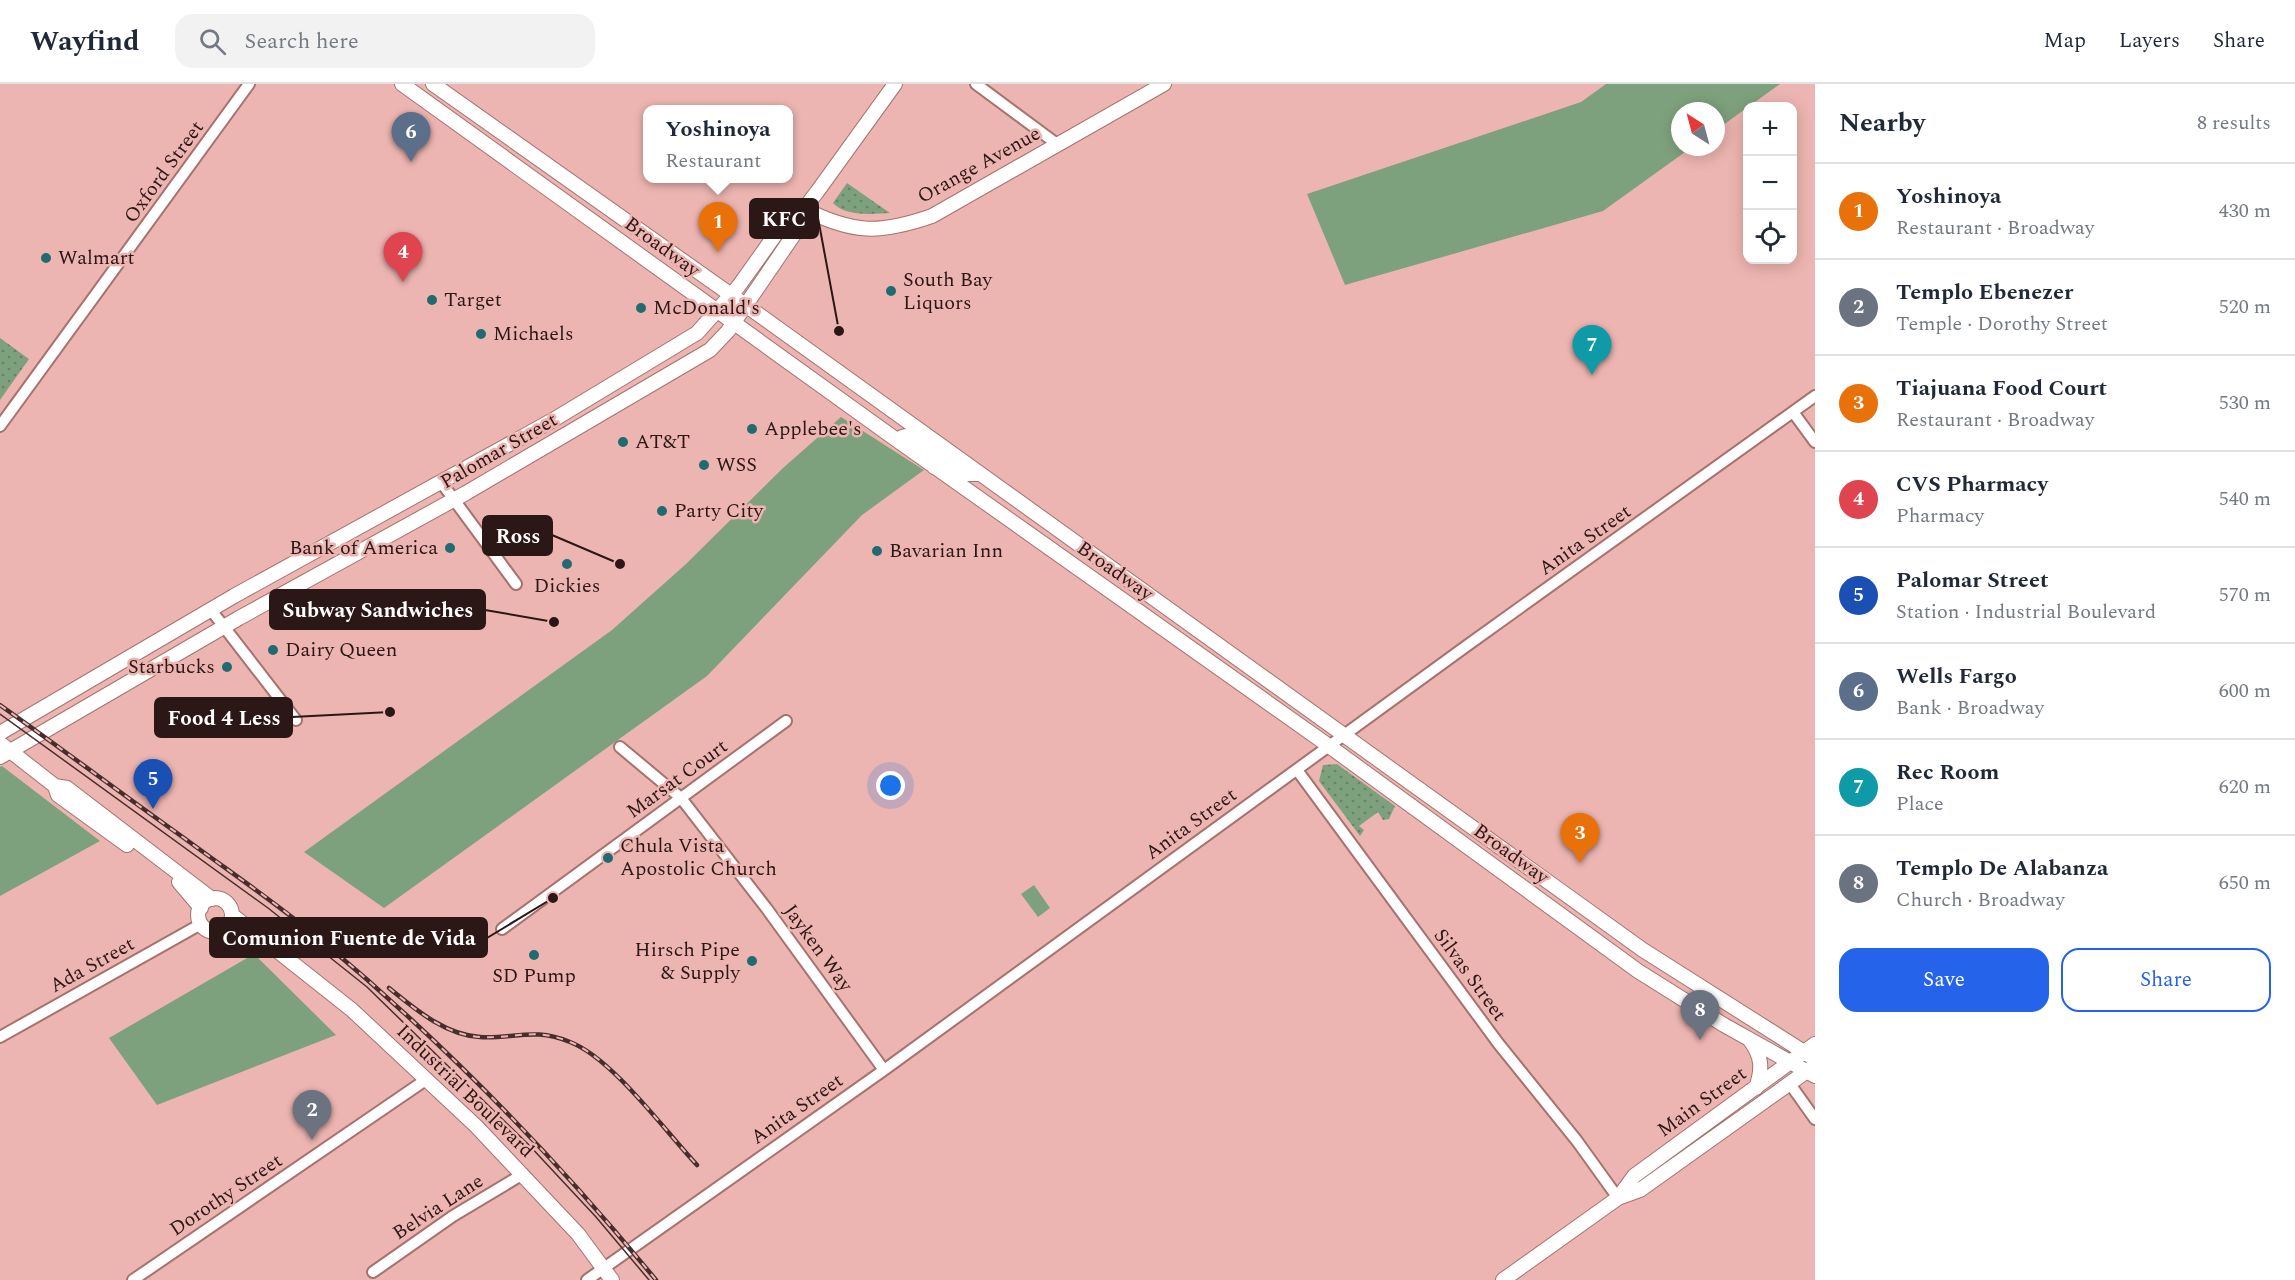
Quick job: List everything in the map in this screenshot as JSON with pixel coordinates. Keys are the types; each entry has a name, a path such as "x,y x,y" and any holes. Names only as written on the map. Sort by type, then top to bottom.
{"main road":[{"name":"Broadway","path":"402,84 934,467 1329,746 1638,970 1792,1061 1812,1061"},
{"name":"Broadway","path":"433,84 746,305 1529,870 1669,968 1812,1061"},
{"name":"Palomar Street","path":"2,750 453,499 710,350 734,323 762,277 795,233 804,209 895,84"},
{"name":"Orange Avenue","path":"804,209 832,223 860,229 900,227 932,216 1153,86"},
{"path":"522,170 531,155"},
{"name":"Palomar Street","path":"0,733 211,610 441,483 698,333 731,295 783,224 804,209"},
{"path":"894,438 906,436 934,451 940,446"},
{"path":"934,467 944,460 964,474 980,474"},
{"path":"1099,584 1111,568"},
{"name":"Industrial Boulevard","path":"2,750 55,786 67,788 206,903 226,902 232,915 272,949 352,1010 427,1079 523,1174 612,1280"},
{"path":"1517,883 1529,870"},
{"path":"201,924 206,903"},
{"path":"224,930 232,915"},
{"name":"Industrial Boulevard","path":"201,924 214,932 224,930 272,949"},
{"path":"1748,1037 1758,1050 1761,1062 1756,1088"},
{"name":"Main Street","path":"1618,1198 1634,1176 1792,1061"},
{"name":"Main Street","path":"1503,1280 1618,1198 1640,1190 1790,1084 1812,1061"}],"street":[{"name":"Oxford Street","path":"0,426 249,84"},
{"path":"976,84 1057,144"},
{"name":"Anita Street","path":"587,1280 884,1070 1815,396"},
{"path":"1793,412 1815,442"},
{"path":"441,483 516,584"},
{"path":"211,610 296,720"},
{"name":"Marsat Court","path":"502,929 786,721"},
{"name":"Jayken Way","path":"621,747 681,798 767,909 884,1070"},
{"name":"Silvas Street","path":"1297,770 1498,1043 1577,1141 1618,1198"},
{"name":"Ada Street","path":"0,1037 201,924"},
{"name":"Dorothy Street","path":"134,1280 427,1079"},
{"path":"1790,1084 1815,1119"},
{"name":"Belvia Lane","path":"373,1272 453,1216 523,1174"}],"green space":[{"path":"1606,84 1780,84 1755,102 1743,102 1743,111 1725,124 1725,102 1671,102 1671,156 1679,156 1603,211 1345,285 1307,194 1581,102"},
{"path":"847,183 890,213 860,214 838,207 833,203"},
{"path":"0,338 29,359 0,400"},
{"path":"841,417 924,470 862,515 707,676 384,908 304,852 612,630 686,564 783,468"},
{"path":"1337,764 1395,806 1389,819 1383,820 1378,812 1359,826 1364,830 1360,836 1319,781 1323,765"},
{"path":"2,766 100,841 0,896 0,767"},
{"path":"1034,885 1050,908 1038,917 1021,894"},
{"path":"254,954 336,1035 157,1105 109,1038"}],"tram line":[{"path":"0,714 268,908 367,987 528,1144 596,1217 649,1280"}],"railway":[{"path":"0,705 271,901 367,980 411,1019 497,1103 579,1190 656,1280"},
{"path":"389,988 431,1020 467,1035 480,1037 546,1035 570,1042 586,1050 620,1079 697,1165"}],"place":[{"name":"Wells Fargo","path":"411,162"},
{"name":"Yoshinoya","path":"718,252"},
{"name":"Walmart","path":"46,258"},
{"name":"CVS Pharmacy","path":"403,282"},
{"name":"South Bay Liquors","path":"891,291"},
{"name":"Target","path":"432,300"},
{"name":"McDonald's","path":"641,308"},
{"name":"KFC","path":"839,331"},
{"name":"Michaels","path":"481,334"},
{"name":"Rec Room","path":"1592,375"},
{"name":"Applebee's","path":"752,429"},
{"name":"AT&T","path":"623,442"},
{"name":"WSS","path":"704,465"},
{"name":"Party City","path":"662,511"},
{"name":"Bank of America","path":"450,548"},
{"name":"Bavarian Inn","path":"877,551"},
{"name":"Dickies","path":"567,564"},
{"name":"Ross","path":"620,564"},
{"name":"Subway Sandwiches","path":"554,622"},
{"name":"Dairy Queen","path":"273,650"},
{"name":"Starbucks","path":"227,667"},
{"name":"Food 4 Less","path":"390,712"},
{"name":"Palomar Street","path":"153,809"},
{"name":"Chula Vista Apostolic Church","path":"608,858"},
{"name":"Tiajuana Food Court","path":"1580,863"},
{"name":"Comunion Fuente de Vida","path":"553,898"},
{"name":"SD Pump","path":"534,955"},
{"name":"Hirsch Pipe & Supply","path":"752,961"},
{"name":"Templo De Alabanza","path":"1700,1040"},
{"name":"Templo Ebenezer","path":"312,1140"}]}
